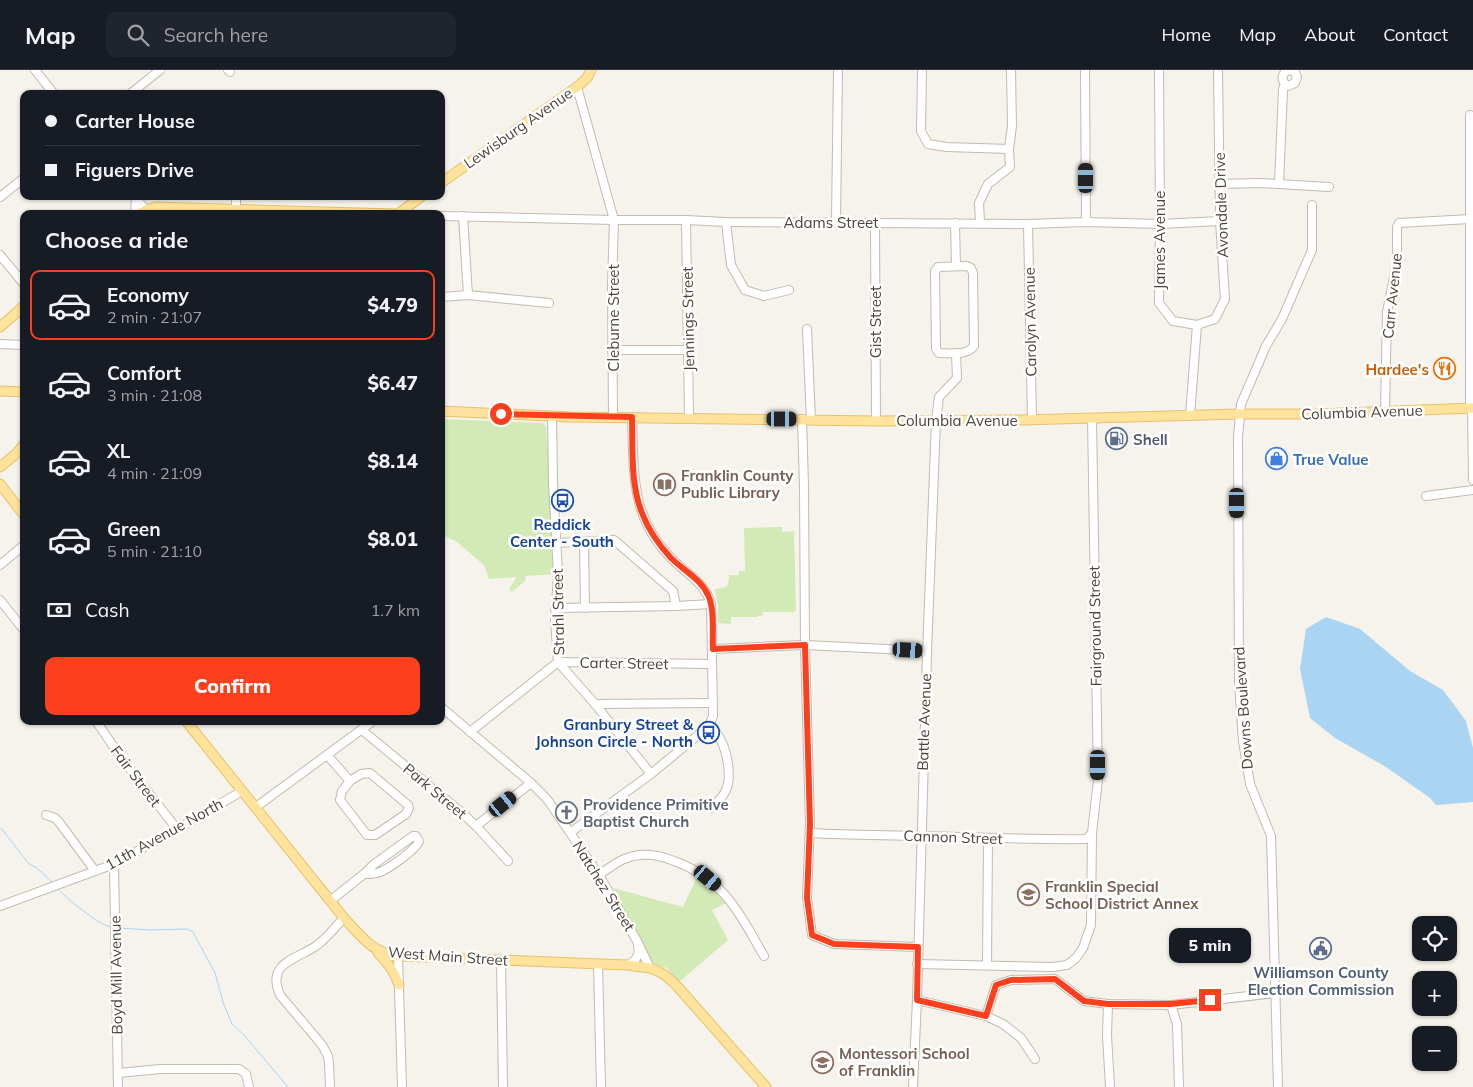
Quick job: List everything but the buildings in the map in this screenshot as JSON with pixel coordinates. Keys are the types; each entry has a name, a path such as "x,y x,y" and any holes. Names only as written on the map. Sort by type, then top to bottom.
{"main road":[{"name":"Lewisburg Avenue","path":"445,180 578,87 587,78 591,70"},
{"path":"403,210 417,200"},
{"path":"148,210 156,207 268,210"},
{"path":"0,327 20,310"},
{"path":"0,391 20,392"},
{"name":"Columbia Avenue","path":"445,412 552,416 876,421 1319,414 1472,408"},
{"path":"0,467 20,449"},
{"path":"0,484 20,510"},
{"name":"West Main Street","path":"189,725 330,901 372,947 383,953 398,956 627,965 650,968 666,976 677,986 766,1087"},
{"path":"372,947 388,963 395,973 399,985"}],"street":[{"path":"35,70 51,90"},
{"path":"135,90 160,70"},
{"path":"836,222 838,70"},
{"path":"922,70 921,130 928,144 947,147 1009,149"},
{"path":"980,223 980,203 988,184 1010,167 1009,149 1012,126 1011,70"},
{"path":"1085,70 1086,222"},
{"name":"James Avenue","path":"1159,70 1159,303 1173,320 1197,325"},
{"name":"Avondale Drive","path":"1197,325 1215,319 1225,299 1220,221 1218,70"},
{"path":"1279,184 1283,89 1285,84"},
{"name":"Cleburne Street","path":"578,87 614,220 613,417"},
{"path":"1470,115 1473,480"},
{"path":"0,197 20,181"},
{"path":"1220,184 1279,184 1328,187"},
{"path":"236,200 236,209"},
{"name":"Downs Boulevard","path":"1278,1087 1271,836 1250,784 1239,684 1237,474 1240,404 1266,346 1282,319 1312,250 1312,205"},
{"name":"Adams Street","path":"445,216 726,222 1028,224 1086,222 1160,224 1220,221"},
{"path":"463,216 468,295"},
{"name":"Carr Avenue","path":"1385,412 1387,312 1397,262 1397,227 1399,223 1470,219"},
{"name":"Jennings Street","path":"686,220 689,418"},
{"path":"726,222 731,265 745,290 764,296 789,290"},
{"name":"Gist Street","path":"875,223 876,421"},
{"path":"955,223 956,266"},
{"name":"Carolyn Avenue","path":"1028,224 1032,420"},
{"path":"0,255 20,279"},
{"path":"938,266 956,266 967,266 971,268 973,273 974,346 967,352 939,353 936,349 935,270 938,266"},
{"path":"445,297 468,295 549,303"},
{"path":"1190,416 1197,325"},
{"path":"807,329 812,420"},
{"path":"0,344 20,345"},
{"path":"612,350 688,350"},
{"name":"Battle Avenue","path":"913,1087 936,420 939,397 957,378 956,353"},
{"name":"Strahl Street","path":"552,416 553,482 558,574 556,608 558,662 595,704 651,774"},
{"path":"571,832 651,774 709,726 713,716 711,604 703,586 671,558 654,537 642,513 634,484 632,417"},
{"name":"Fairground Street","path":"1092,418 1098,780 1092,833"},
{"path":"802,419 810,833 807,898 812,935 834,944 918,947"},
{"path":"1426,496 1473,490"},
{"path":"556,543 614,540 673,591 676,606"},
{"path":"584,542 585,608"},
{"path":"0,565 20,548"},
{"path":"1,602 20,622"},
{"path":"556,608 711,604"},
{"path":"713,649 805,645 927,651"},
{"name":"Carter Street","path":"470,732 558,662 712,664"},
{"path":"595,704 712,703"},
{"name":"Natchez Street","path":"445,710 531,783 547,799 599,875 637,941 650,968"},
{"name":"Fair Street","path":"99,725 122,759 177,829"},
{"path":"256,807 369,725"},
{"path":"709,726 718,735 728,762 726,791 712,808"},
{"name":"Park Street","path":"362,730 476,826 531,783"},
{"path":"327,755 350,781"},
{"path":"370,773 408,805 409,808 406,814 376,836 367,835 340,800 342,791 350,781 361,774 370,773"},
{"name":"11th Avenue North","path":"0,906 114,864 242,791"},
{"path":"46,815 55,818 59,822 95,871"},
{"path":"476,826 508,861"},
{"name":"Cannon Street","path":"810,833 862,836 921,836 988,842 1086,839 1092,833"},
{"path":"917,964 1053,967 1067,965 1076,958 1083,948 1091,926 1092,833"},
{"path":"330,901 373,865 412,836 416,836 419,840 410,853 381,872 364,874"},
{"path":"987,966 988,842"},
{"path":"599,875 622,860 645,855 656,855 679,862 708,878 720,888 739,912 764,956"},
{"name":"Boyd Mill Avenue","path":"114,864 118,1087"},
{"path":"330,1087 328,1056 322,1045 280,995 275,978 279,969 285,963 318,945 344,918"},
{"path":"627,965 634,962 638,956 637,941"},
{"path":"398,956 402,1087"},
{"path":"501,960 503,1087"},
{"path":"598,964 601,1087"},
{"path":"986,1016 996,985 1011,980 1055,979 1084,1001 1108,1004 1170,1004 1276,993"},
{"path":"917,1000 986,1016 1003,1024 1021,1038 1035,1059"},
{"path":"1108,1004 1107,1036 1110,1087"},
{"path":"1170,1004 1177,1024 1179,1087"},
{"path":"118,1073 161,1069 239,1069 246,1074 249,1087"}],"green space":[{"path":"445,419 543,423 546,427 558,574 525,576 526,580 512,592 509,589 517,577 489,579 484,565 457,542 445,536"},
{"path":"782,527 782,532 794,531 796,610 793,612 763,612 762,616 757,617 731,617 731,624 718,623 715,589 727,587 729,575 739,575 739,571 745,571 744,528"},
{"path":"697,877 726,903 712,910 728,940 679,982 667,968 653,963 613,888 683,907"}],"water":[{"path":"1326,617 1360,629 1410,671 1443,690 1466,721 1473,748 1473,802 1436,805 1430,798 1386,767 1335,738 1310,718 1300,669 1306,629"}],"waterway":[{"path":"1,828 29,864 37,868 54,884"},
{"path":"58,889 75,905 111,927"},
{"path":"117,928 151,930 187,929 193,932 215,973 224,1005 232,1024 244,1035 288,1087"}],"place":[{"name":"Hardee's","path":"1445,369"},
{"name":"Shell","path":"1117,439"},
{"name":"True Value","path":"1277,459"},
{"name":"Franklin County Public Library","path":"665,484"},
{"name":"Reddick Center - South","path":"562,501"},
{"name":"Granbury Street & Johnson Circle - North","path":"709,733"},
{"name":"Providence Primitive Baptist Church","path":"567,813"},
{"name":"Franklin Special School District Annex","path":"1029,895"},
{"name":"Williamson County Election Commission","path":"1321,949"},
{"name":"Montessori School of Franklin","path":"823,1062"}],"route":[{"path":"501,414 632,417 634,484 642,513 654,537 671,558 703,586 708,595 711,604 713,649 805,645 810,824 807,898 812,935 834,944 918,947 917,1000 986,1016 996,985 1011,980 1055,979 1084,1001 1108,1004 1170,1004 1210,1000"}]}
